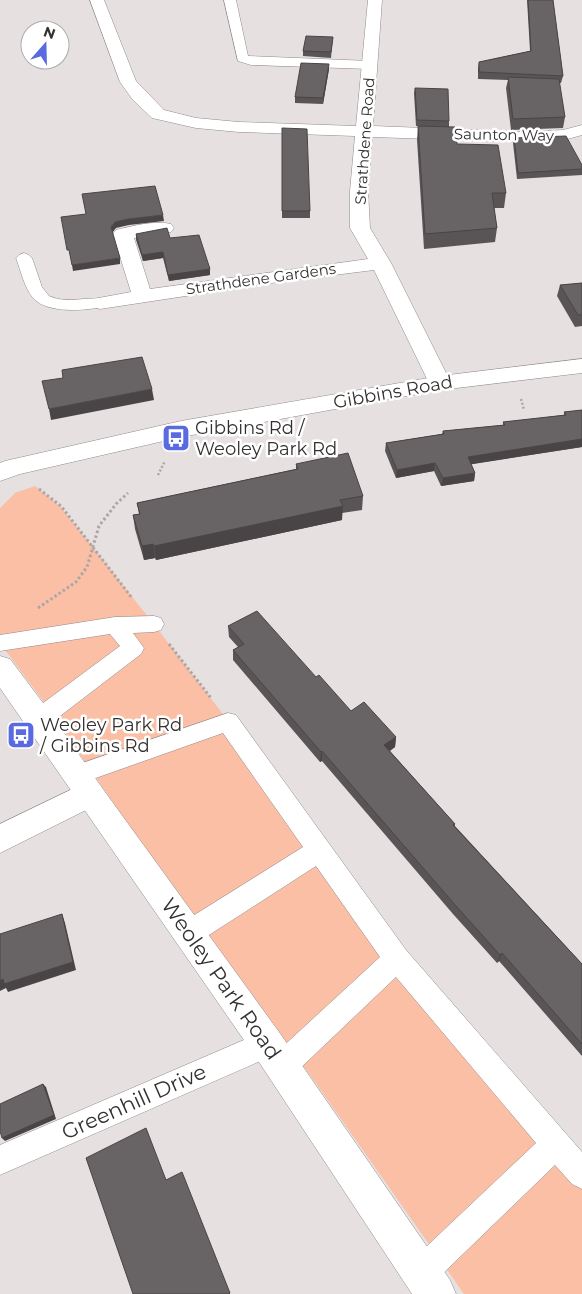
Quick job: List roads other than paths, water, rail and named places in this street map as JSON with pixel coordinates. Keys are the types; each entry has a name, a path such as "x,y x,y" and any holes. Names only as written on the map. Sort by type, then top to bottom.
{"street":[{"name":"Saunton Way","path":"97,0 128,82 139,96 158,114 196,123 365,131 526,137 564,136 582,130"},
{"name":"Strathdene Road","path":"375,0 359,192 360,228 381,263 440,383"},
{"path":"142,295 123,234 164,228"},
{"name":"Strathdene Gardens","path":"100,303 142,295 381,263"},
{"name":"Gibbins Road","path":"0,473 13,467 181,429 440,383 582,366"},
{"name":"Weoley Park Road","path":"0,667 39,719 274,1055 429,1283"},
{"path":"0,839 83,784"}],"lane":[{"path":"230,0 242,58 251,61 303,64 370,65"},
{"path":"24,258 40,296 50,303 71,306 100,303"},
{"path":"0,643 114,626 154,624"},
{"path":"39,719 133,648 114,626"},
{"path":"83,784 228,722 397,959 557,1142 582,1174"},
{"path":"189,933 320,850"},
{"name":"Greenhill Drive","path":"0,1160 274,1055 397,959"},
{"path":"429,1283 557,1142"}],"place":[{"name":"Gibbins Rd / Weoley Park Rd","path":"176,438"},
{"name":"Weoley Park Rd / Gibbins Rd","path":"21,735"}]}
